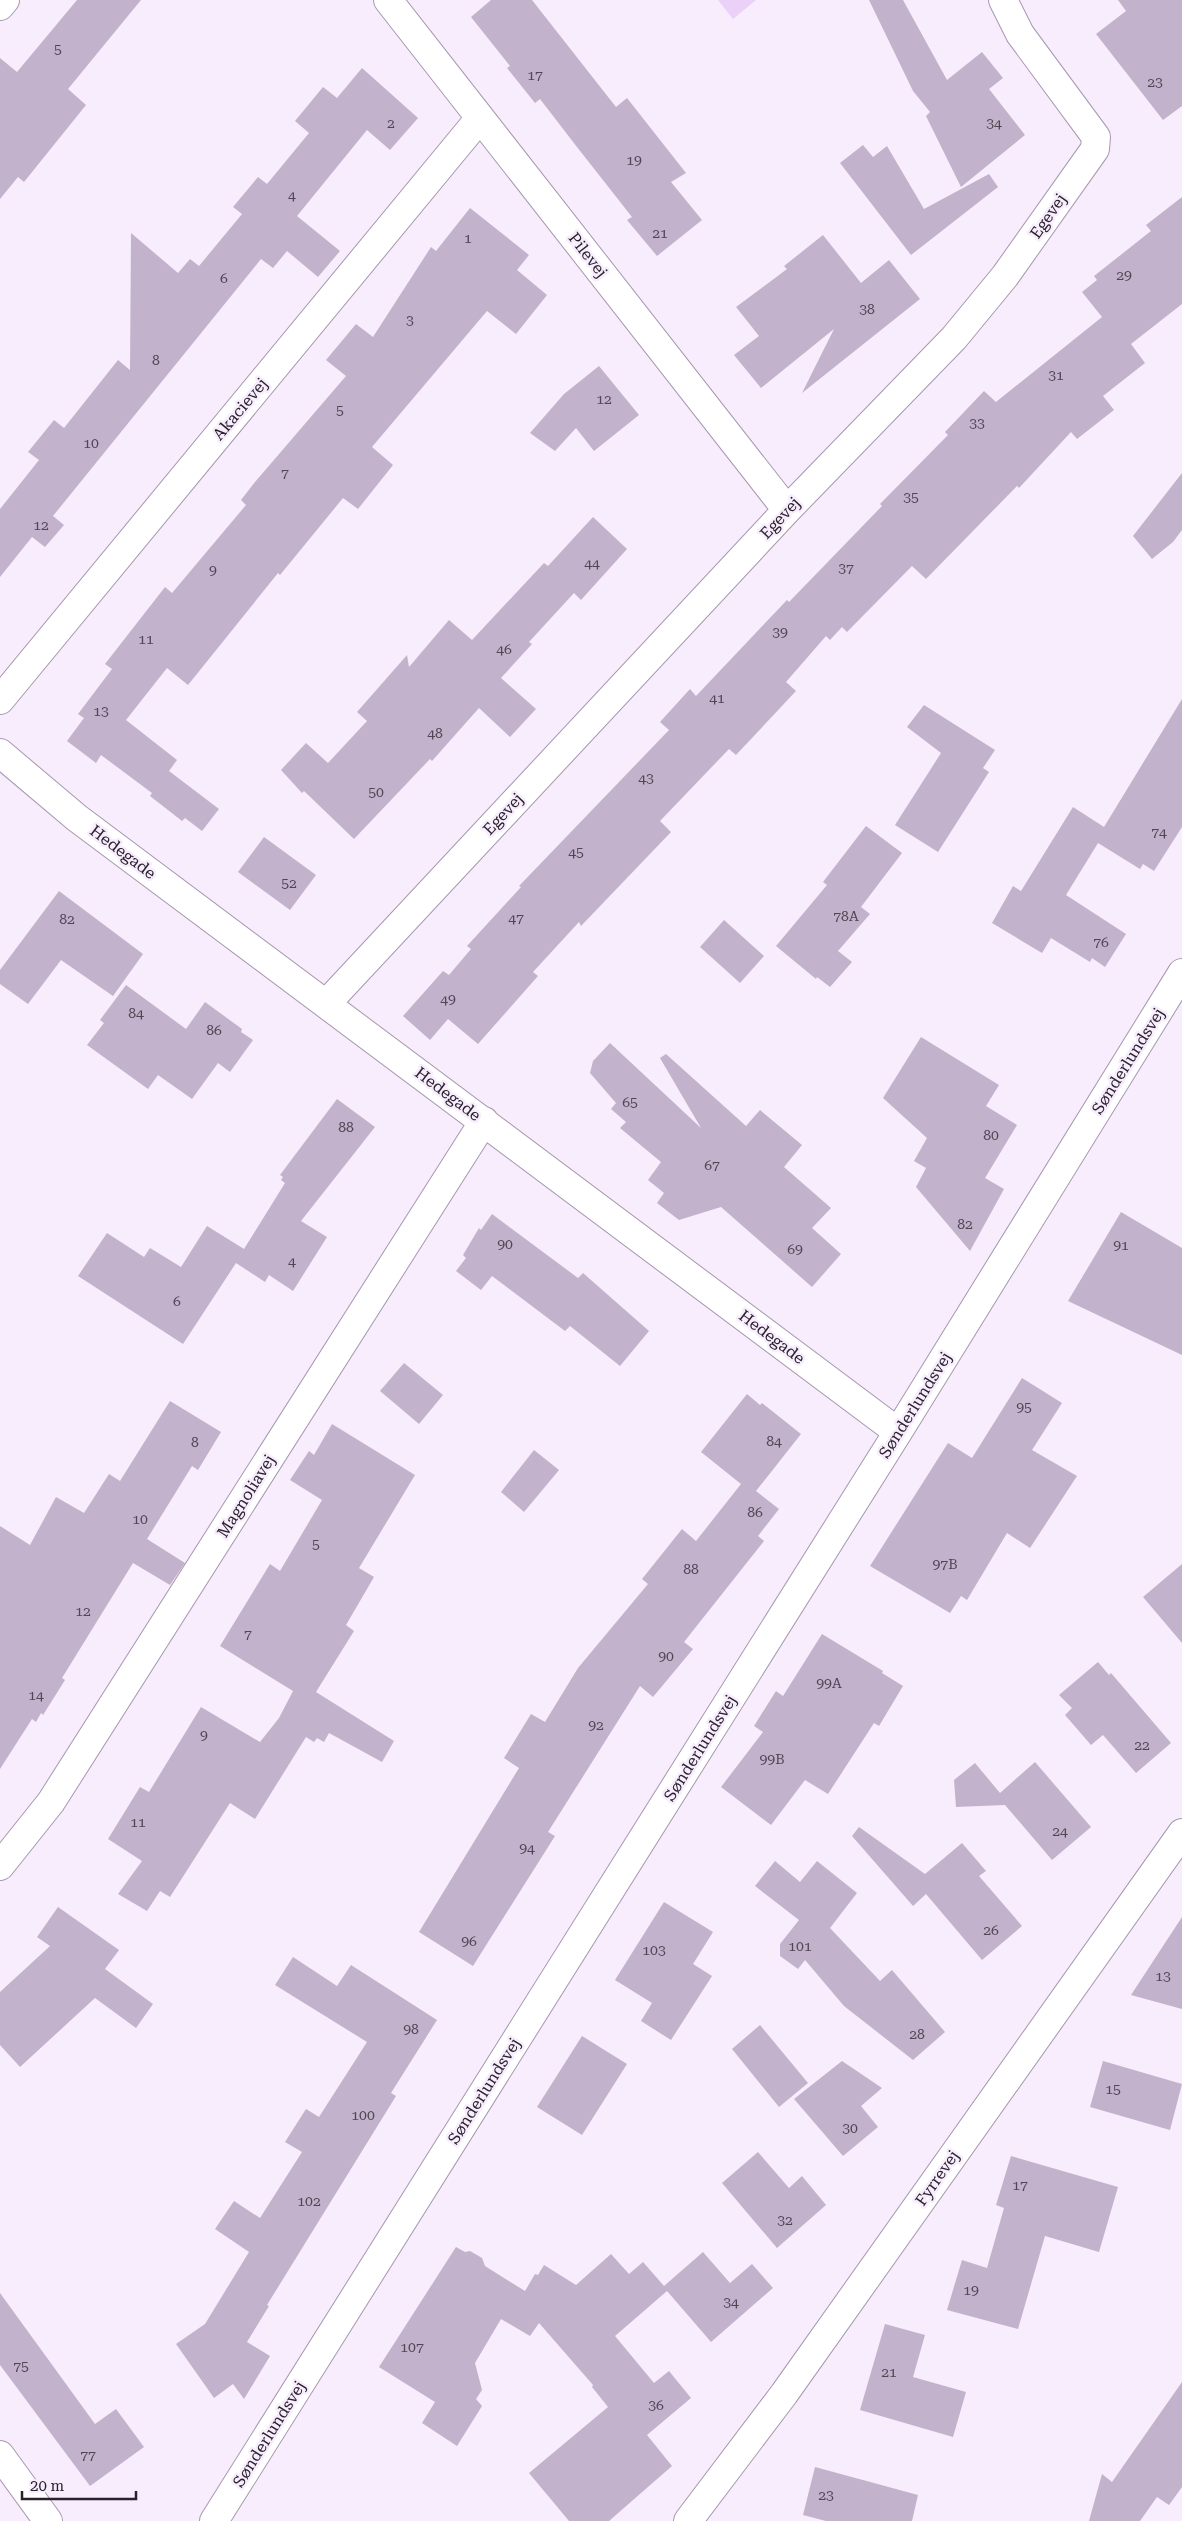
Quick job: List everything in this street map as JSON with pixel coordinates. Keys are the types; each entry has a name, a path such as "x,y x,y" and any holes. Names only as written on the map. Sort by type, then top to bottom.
{"street":[{"path":"0,6 5,0"},
{"name":"Pilevej","path":"388,0 787,510"},
{"name":"Egevej","path":"326,1004 787,510 960,331 1005,276 1096,149 1096,137 1020,34 1003,0"},
{"name":"Akacievej","path":"0,700 480,118"},
{"name":"Hedegade","path":"0,753 76,818 898,1432"},
{"name":"Sønderlundsvej","path":"214,2521 898,1432 1182,973"},
{"name":"Magnoliavej","path":"0,1866 51,1802 484,1121"},
{"name":"Fyrrevej","path":"688,2521 789,2386 1182,1833"},
{"path":"0,2455 48,2521"}],"shaded area":[{"path":"718,0 756,0 733,19"}],"building":[{"path":"77,0 141,0 68,89 86,105 24,182 18,177 0,199 0,58 17,72"},
{"path":"491,0 532,0 616,107 627,98 686,173 671,182 702,220 657,256 627,220 632,217 540,99 535,103 507,68 510,66 471,17"},
{"path":"869,0 903,0 947,80 982,52 1003,78 989,89 1025,135 961,187 926,116 930,112 913,91"},
{"path":"1118,0 1182,0 1182,106 1163,120 1096,34 1126,11"},
{"path":"362,68 418,118 390,150 367,130 297,216 340,251 318,277 287,251 273,268 261,259 53,516 64,525 45,547 32,537 0,577 0,509 39,460 28,452 54,420 64,428 118,360 130,370 131,233 178,273 190,259 199,266 242,214 233,207 258,177 267,184 309,133 295,121 323,87 337,98"},
{"path":"863,145 873,157 887,146 924,209 989,174 998,187 911,255 840,163"},
{"path":"1182,197 1182,304 1131,344 1145,363 1103,396 1114,410 1077,439 1071,432 1019,488 1017,486 926,579 912,566 847,632 842,627 830,640 826,636 786,682 796,691 736,755 729,749 660,821 671,832 581,926 579,922 533,972 538,976 478,1044 448,1019 430,1040 403,1016 443,971 449,975 471,949 467,946 521,887 519,886 669,730 660,722 690,689 696,696 787,600 789,602 882,506 880,504 948,435 945,432 984,391 996,402 1102,317 1082,292 1097,280 1094,276 1151,231 1146,225"},
{"path":"470,208 529,255 517,270 547,295 516,334 487,311 372,447 393,465 358,509 343,498 280,575 278,573 188,685 167,668 126,720 177,760 169,771 219,809 202,831 185,818 182,821 150,796 152,793 101,755 96,763 67,741 84,718 78,714 112,669 105,664 165,587 172,593 246,505 241,500 255,482 346,376 326,360 356,324 373,337 431,247 436,251"},
{"path":"823,235 861,283 889,260 920,299 802,393 834,329 761,388 734,355 759,336 736,307 787,269 784,266"},
{"path":"599,366 639,415 594,451 576,428 555,451 530,433 564,394"},
{"path":"1182,473 1182,530 1173,542 1152,559 1133,536"},
{"path":"593,517 627,549 581,600 574,593 529,642 532,644 501,678 536,709 510,737 479,708 432,761 430,759 354,839 304,791 302,793 281,770 306,743 328,763 367,721 357,712 407,655 409,667 449,620 472,640 544,563 548,566"},
{"path":"1182,699 1182,827 1154,871 1143,864 1140,869 1098,843 1066,895 1126,934 1105,967 1092,958 1090,962 1051,938 1042,953 992,923 1013,886 1021,891 1073,807 1104,827"},
{"path":"924,705 995,750 983,768 989,772 938,852 895,825 941,753 907,727"},
{"path":"866,826 902,853 861,907 870,914 838,951 852,962 830,987 817,977 816,979 776,946 827,885 823,882"},
{"path":"264,837 316,875 290,910 238,872"},
{"path":"59,891 143,954 113,996 61,960 28,1004 0,984 0,970"},
{"path":"724,920 764,956 740,983 700,947"},
{"path":"126,985 186,1029 205,1002 242,1029 241,1032 253,1040 230,1072 218,1063 192,1099 158,1075 148,1089 87,1045 104,1023 100,1020"},
{"path":"921,1037 999,1085 986,1106 1017,1125 985,1178 1004,1189 970,1251 916,1187 926,1168 914,1161 927,1138 883,1098"},
{"path":"610,1043 701,1128 660,1058 666,1054 746,1126 760,1110 802,1145 784,1167 831,1208 812,1228 841,1254 812,1287 721,1207 679,1220 657,1203 664,1193 648,1180 661,1162 620,1128 626,1122 611,1109 616,1103 590,1073 593,1061"},
{"path":"337,1099 375,1127 301,1221 327,1237 293,1291 269,1275 265,1282 236,1263 183,1344 78,1276 107,1233 144,1257 150,1248 181,1267 207,1226 244,1249 285,1183 281,1180 283,1177 280,1175"},
{"path":"1121,1212 1182,1248 1182,1355 1068,1301"},
{"path":"492,1214 578,1278 583,1273 649,1331 620,1366 570,1326 565,1331 492,1276 481,1290 456,1271 466,1258 463,1255 479,1228 481,1230"},
{"path":"404,1363 443,1395 419,1424 380,1391"},
{"path":"1022,1378 1062,1403 1032,1450 1077,1476 1030,1548 1007,1533 967,1600 961,1596 950,1613 870,1566 948,1443 972,1458"},
{"path":"747,1394 760,1405 762,1403 801,1434 756,1491 779,1509 758,1536 764,1541 684,1642 693,1649 653,1697 640,1686 548,1832 555,1836 473,1966 419,1932 519,1768 504,1758 531,1714 545,1722 578,1668 648,1584 642,1579 682,1529 696,1541 741,1484 701,1452"},
{"path":"170,1401 221,1432 198,1470 192,1466 147,1539 185,1563 170,1585 133,1563 62,1678 65,1680 43,1715 41,1713 36,1722 32,1719 0,1769 0,1526 30,1545 56,1497 84,1513 109,1474 120,1481"},
{"path":"332,1424 415,1475 359,1568 374,1577 346,1625 354,1631 316,1692 394,1741 382,1762 329,1733 324,1742 317,1738 314,1742 306,1737 255,1819 230,1803 170,1897 160,1891 147,1911 118,1894 142,1861 108,1839 140,1787 149,1792 201,1707 260,1742 279,1718 293,1691 220,1646 270,1564 280,1571 322,1500 290,1480 309,1451 314,1455"},
{"path":"534,1450 559,1470 524,1512 501,1492"},
{"path":"1182,1564 1182,1643 1143,1597"},
{"path":"822,1634 883,1671 882,1673 903,1686 879,1726 874,1723 828,1794 805,1780 771,1825 721,1787 763,1732 754,1726 776,1691 783,1696"},
{"path":"1098,1662 1109,1675 1111,1673 1171,1743 1136,1773 1103,1735 1091,1745 1065,1715 1072,1708 1059,1695"},
{"path":"1035,1762 1091,1827 1052,1860 1005,1805 956,1807 954,1780 975,1763 1000,1793"},
{"path":"859,1827 925,1874 962,1843 986,1871 979,1876 1022,1926 982,1960 926,1894 913,1906 852,1836"},
{"path":"775,1861 800,1882 817,1861 857,1893 830,1928 880,1981 892,1970 945,2032 913,2060 844,2006 805,1960 798,1969 780,1956 780,1944 799,1920 755,1886"},
{"path":"664,1902 713,1932 693,1964 712,1976 671,2040 641,2021 652,2003 615,1980"},
{"path":"58,1907 119,1950 105,1969 153,2004 136,2028 95,1998 20,2067 0,2045 0,1992 50,1946 37,1937"},
{"path":"1182,1917 1182,2009 1131,1995"},
{"path":"293,1957 337,1986 351,1965 437,2020 391,2093 396,2096 267,2305 269,2306 247,2342 270,2356 244,2399 233,2384 214,2398 176,2344 205,2324 249,2252 215,2229 234,2201 260,2218 302,2152 285,2142 306,2109 319,2117 367,2042 275,1985"},
{"path":"760,2025 808,2083 779,2107 732,2049"},
{"path":"582,2036 627,2064 582,2135 537,2107"},
{"path":"842,2061 882,2088 861,2106 878,2127 843,2156 794,2099"},
{"path":"1103,2061 1182,2084 1170,2130 1090,2107"},
{"path":"758,2152 789,2188 802,2176 826,2205 777,2248 722,2183"},
{"path":"1011,2156 1118,2187 1099,2252 1045,2236 1018,2329 947,2310 962,2260 987,2268 1004,2208 996,2205"},
{"path":"456,2247 465,2252 470,2251 482,2258 485,2266 525,2291 535,2274 538,2275 544,2265 576,2285 611,2254 629,2274 643,2262 664,2286 703,2252 730,2283 752,2264 773,2288 711,2342 667,2291 615,2336 654,2383 669,2371 691,2398 647,2435 672,2466 609,2521 569,2521 529,2473 608,2407 592,2387 593,2385 539,2323 530,2336 501,2319 475,2363 482,2390 476,2399 482,2406 457,2446 422,2423 435,2402 379,2367"},
{"path":"0,2293 95,2424 116,2409 144,2447 90,2486 0,2365"},
{"path":"885,2324 925,2335 913,2377 966,2392 953,2437 860,2410"},
{"path":"1182,2382 1182,2487 1169,2505 1157,2497 1140,2521 1089,2521 1102,2474 1112,2482"},
{"path":"815,2467 918,2495 912,2521 826,2521 803,2515"}]}
